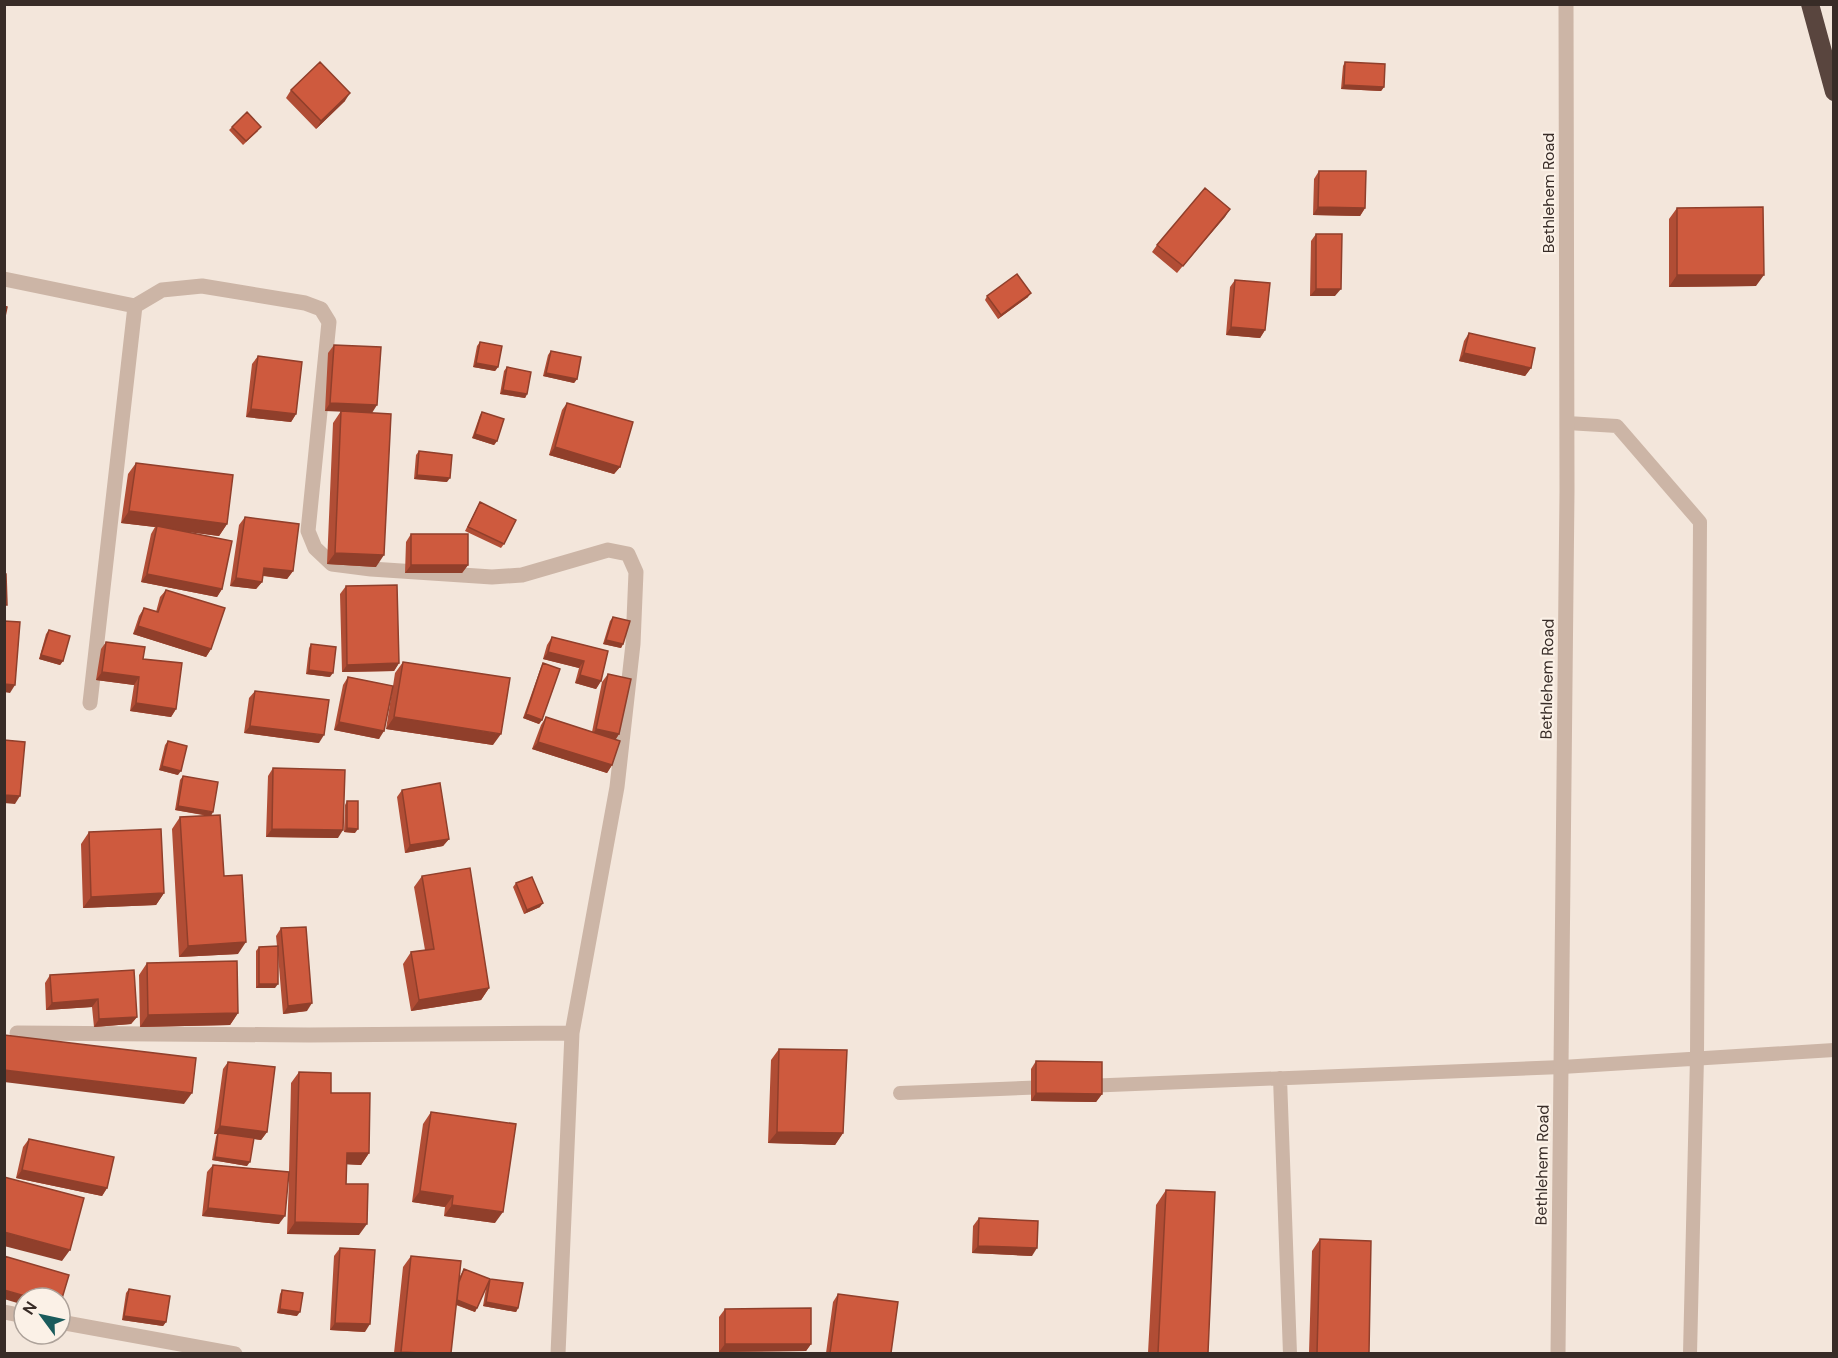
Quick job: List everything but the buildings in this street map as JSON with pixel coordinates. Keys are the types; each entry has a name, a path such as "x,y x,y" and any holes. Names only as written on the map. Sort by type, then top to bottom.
{"highway":[{"path":"1810,4 1833,92"}],"street":[{"name":"Bethlehem Road","path":"1558,1353 1567,423 1566,4"},
{"path":"4,279 135,306 162,290 202,286 305,303 321,309 329,322 308,531 315,549 332,564 371,569 492,577 522,575 608,550 628,554 636,572 633,644 617,787 572,1033 558,1353"},
{"path":"90,703 135,306"},
{"path":"17,1033 309,1035 572,1033"},
{"path":"72,1324 235,1353"}],"lane":[{"path":"1567,423 1617,426 1700,522 1697,1057 1690,1353"},
{"path":"900,1093 1562,1067 1833,1050"},
{"path":"1280,1078 1290,1353"}]}
